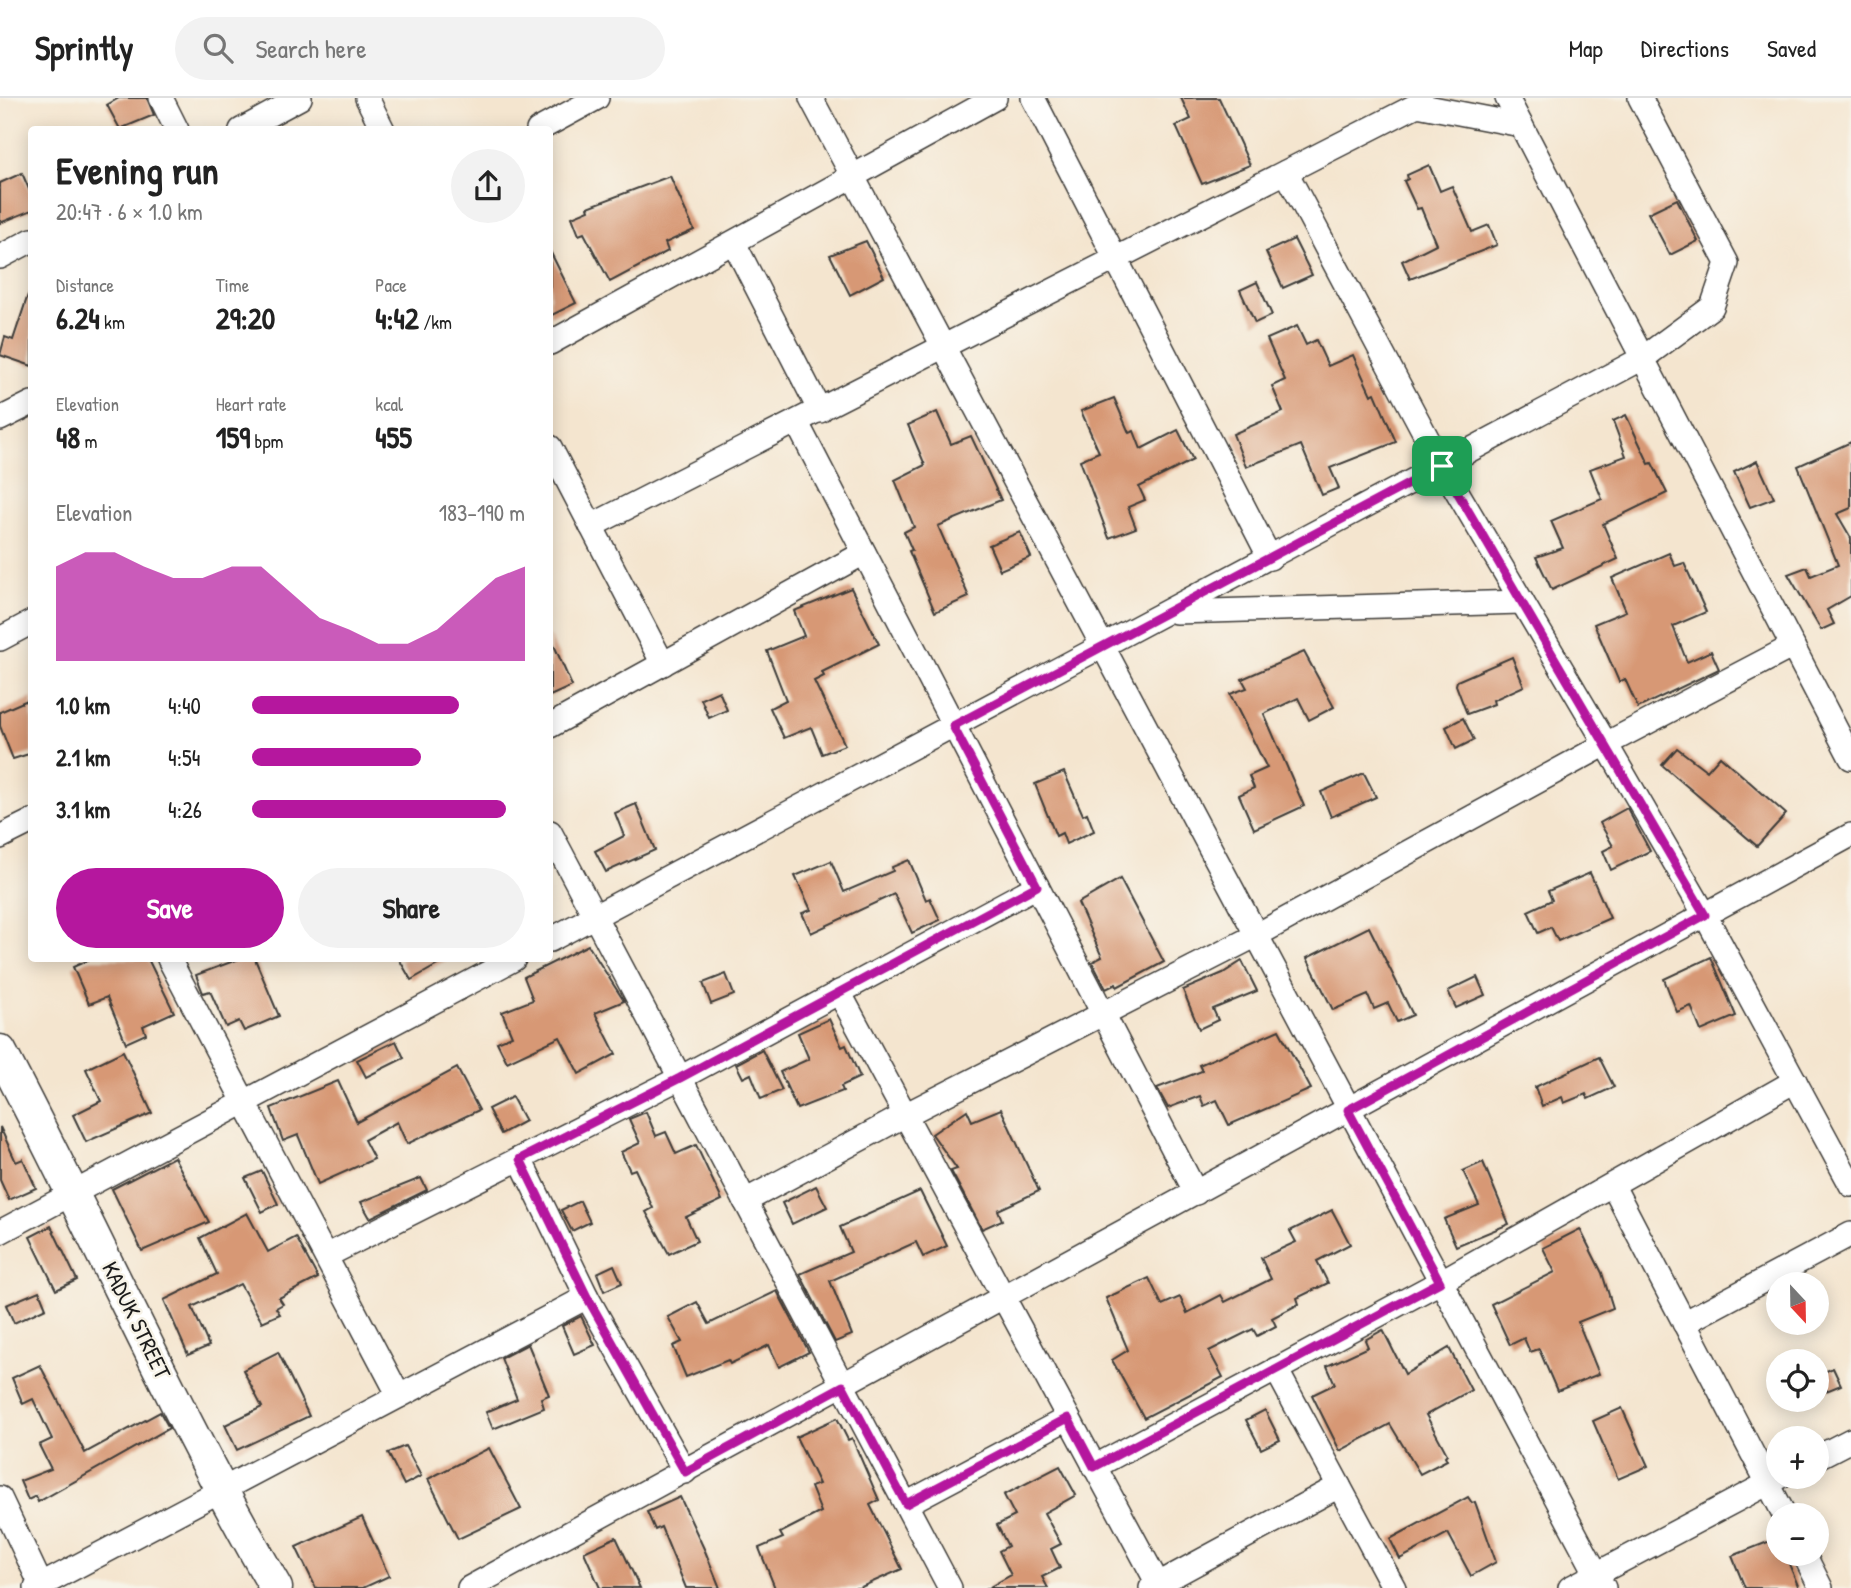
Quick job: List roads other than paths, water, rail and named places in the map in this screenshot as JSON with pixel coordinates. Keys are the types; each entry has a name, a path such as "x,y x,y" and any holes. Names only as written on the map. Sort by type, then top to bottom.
{"street":[{"path":"161,98 175,126"},
{"path":"248,126 300,98"},
{"path":"367,98 381,126"},
{"path":"545,126 597,98"},
{"path":"811,98 1600,1580"},
{"path":"553,341 995,98"},
{"path":"1033,98 1270,558"},
{"path":"1507,98 1851,758"},
{"path":"553,938 1643,358 1712,307 1727,263 1640,98"},
{"path":"591,526 1417,105 1521,125"},
{"path":"1286,172 1442,466 1705,915 1851,1185"},
{"path":"734,243 820,411"},
{"path":"0,257 28,244"},
{"path":"0,419 28,405"},
{"path":"797,423 1196,1193"},
{"path":"553,453 663,664"},
{"path":"553,724 864,553"},
{"path":"1169,612 1522,602"},
{"path":"0,639 28,624"},
{"path":"746,1201 905,1115 1255,936 1606,744 1793,646"},
{"path":"0,837 28,823"},
{"path":"469,1588 1851,835"},
{"path":"553,838 950,1588"},
{"path":"326,1256 680,1078 1037,886"},
{"path":"171,962 399,1396"},
{"path":"0,1232 508,962"},
{"path":"839,992 1094,1467 1154,1586 1339,1486"},
{"name":"KADUK STREET","path":"0,1051 75,1192 220,1491 276,1588"},
{"path":"1094,1467 1440,1282 1795,1081"},
{"path":"520,1159 587,1297 685,1472"},
{"path":"1613,1186 1684,1323 1766,1466"},
{"path":"1684,1323 1851,1234"},
{"path":"0,1498 39,1587 587,1297"},
{"path":"1276,1369 1394,1588"},
{"path":"906,1504 1068,1418"},
{"path":"1829,1451 1851,1440"},
{"path":"1570,1588 1600,1580 1766,1485"},
{"path":"1810,1566 1821,1588"}]}
